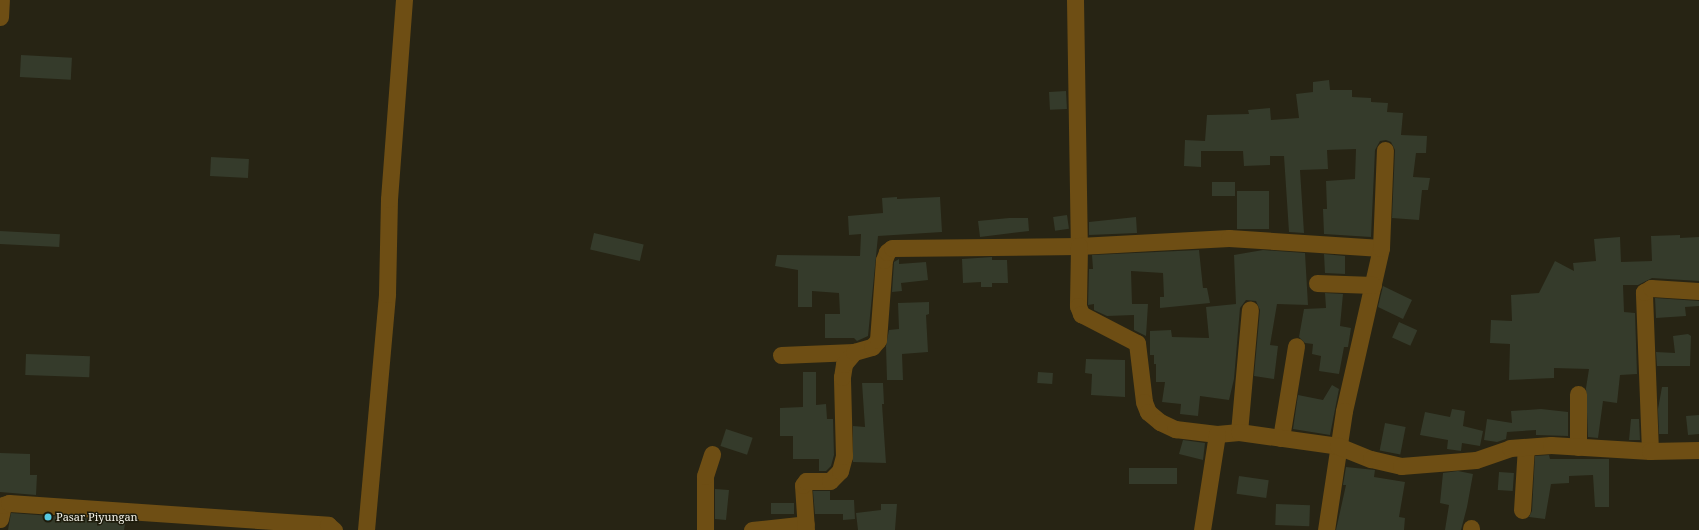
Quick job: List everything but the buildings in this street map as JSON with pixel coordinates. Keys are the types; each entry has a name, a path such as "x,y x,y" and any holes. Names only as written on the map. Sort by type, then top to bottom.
{"street":[{"path":"0,18 1,0"},
{"path":"366,530 387,294 389,199 404,0"},
{"path":"1074,0 1079,246 1078,306 1081,314 1087,319 1130,337 1137,343 1144,402 1148,412 1160,422 1175,429 1217,434 1239,432 1338,446 1371,459 1401,466 1476,460 1510,448 1526,447 1578,447 1650,451 1699,450"},
{"path":"1326,530 1338,446 1381,248 1385,150"},
{"path":"781,355 854,352 872,347 878,340 884,260 887,252 892,248 1079,246 1229,238 1381,248"},
{"path":"1317,283 1373,285"},
{"path":"1650,451 1644,292 1651,288 1699,291"},
{"path":"1239,432 1250,309"},
{"path":"1281,438 1296,346"},
{"path":"752,530 806,527 802,489 804,482 830,481 840,471 844,456 842,377 844,364 854,352"},
{"path":"1578,394 1578,447"},
{"path":"1202,530 1217,434"},
{"path":"1522,510 1526,447"},
{"path":"705,530 705,476 712,454"},
{"path":"0,519 3,505 9,503 328,524 334,530"}],"place":[{"name":"Pasar Piyungan","path":"48,517"}]}
